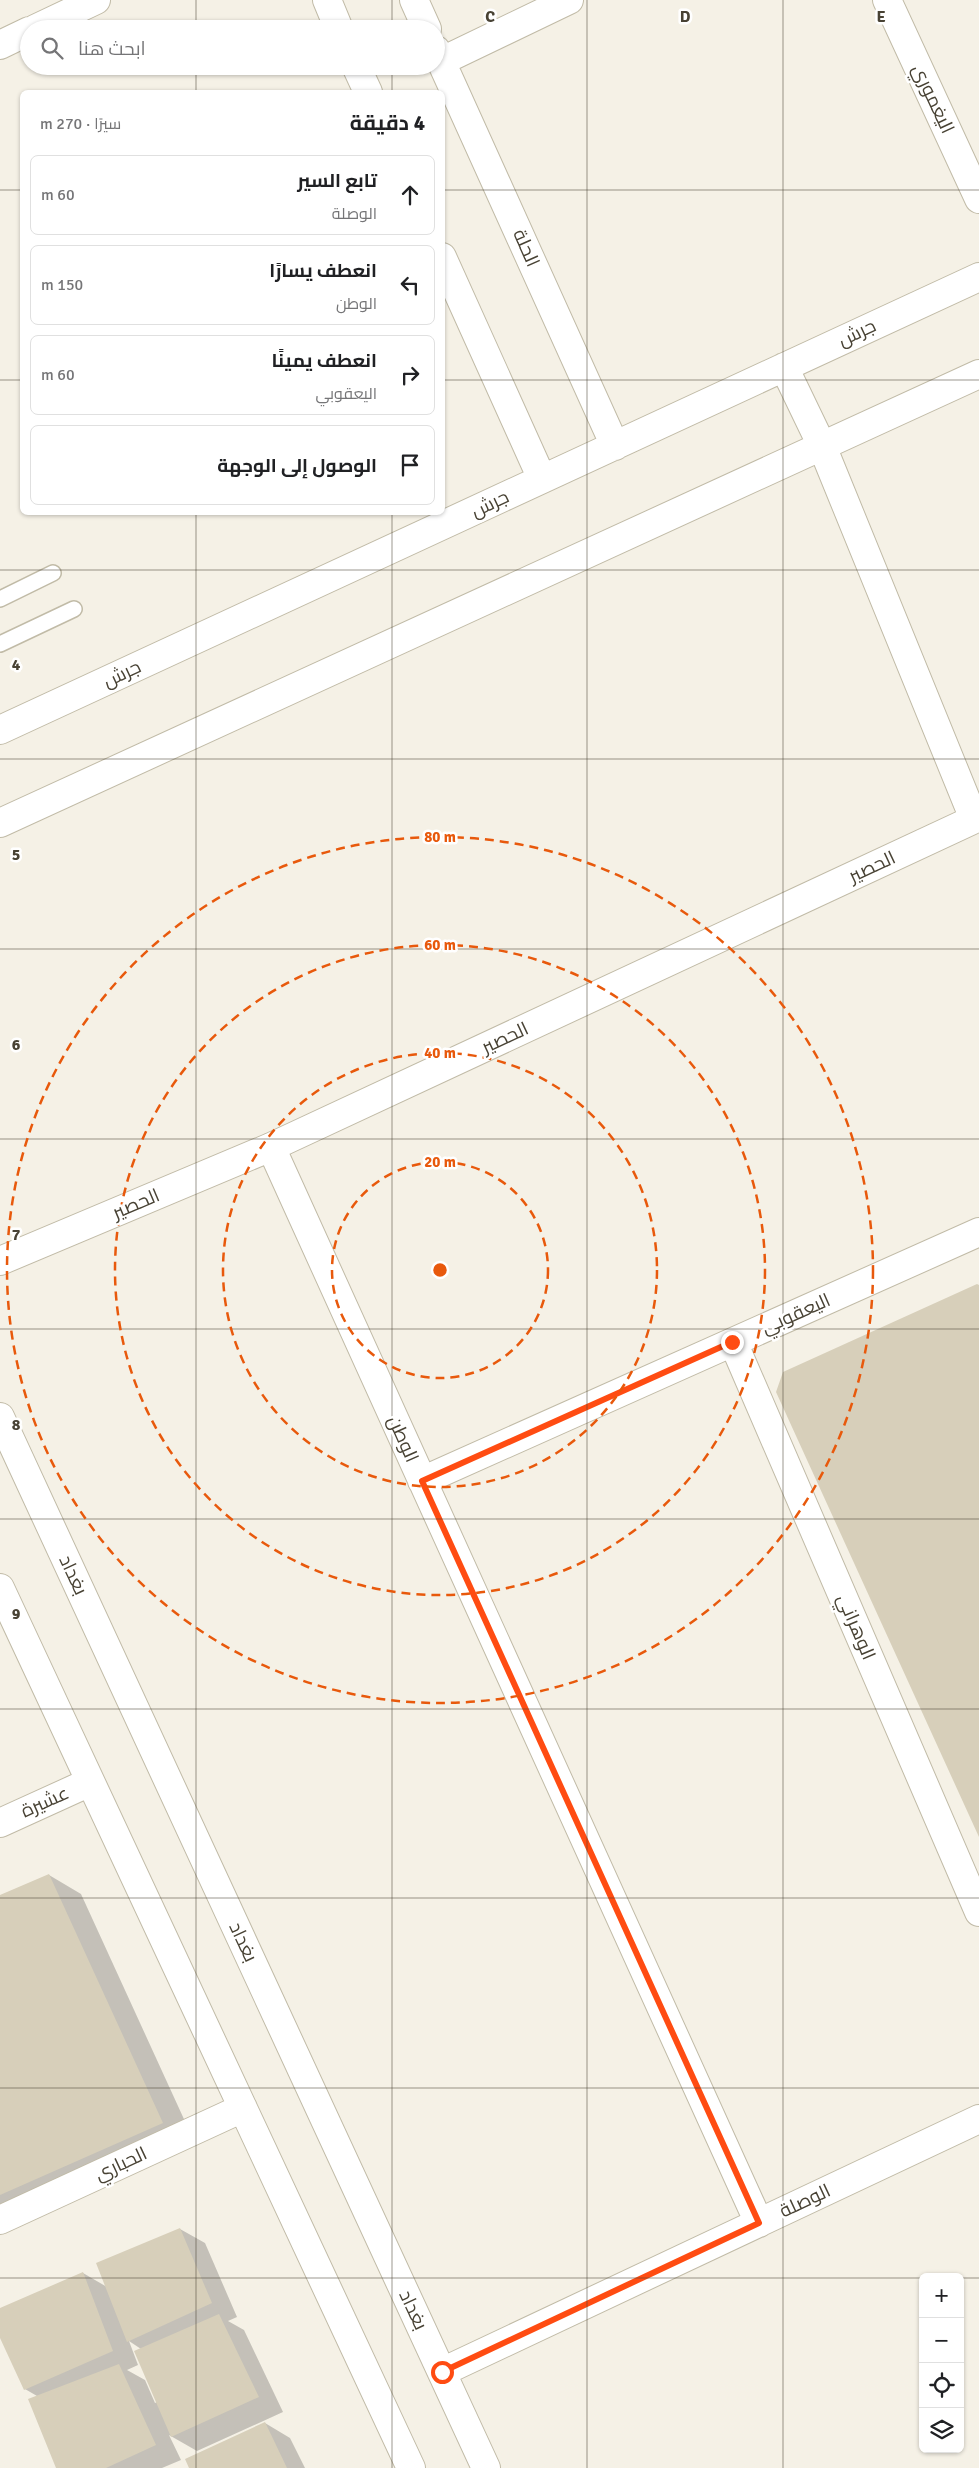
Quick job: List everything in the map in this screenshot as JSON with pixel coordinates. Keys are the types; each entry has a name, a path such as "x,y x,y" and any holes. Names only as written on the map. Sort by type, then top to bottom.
{"street":[{"path":"53,20 96,0"},
{"path":"326,0 336,20"},
{"path":"414,0 423,20"},
{"path":"445,53 569,0"},
{"name":"اليغموري","path":"887,0 979,199"},
{"path":"0,45 20,35"},
{"name":"الحلة","path":"445,69 615,446"},
{"path":"360,75 367,90"},
{"path":"445,264 542,479"},
{"name":"جرش","path":"0,730 979,277"},
{"path":"784,368 822,446 976,818"},
{"path":"0,823 979,374"},
{"name":"الحصير","path":"0,1261 271,1147 976,818"},
{"name":"الوطن","path":"271,1147 759,2223"},
{"name":"اليعقوبي","path":"422,1481 979,1232"},
{"name":"الوهراني","path":"732,1342 979,1912"},
{"name":"بغداد","path":"0,1417 486,2468"},
{"path":"0,1588 411,2468"},
{"name":"عشيرة","path":"0,1823 90,1782"},
{"name":"الحباري","path":"0,2220 243,2108"},
{"name":"الوصلة","path":"442,2372 979,2119"}],"lane":[{"path":"0,600 53,573"},
{"path":"0,644 74,609"}],"building":[{"path":"977,1284 979,1285 979,1837 776,1392 783,1372"},
{"path":"49,1874 163,2123 0,2195 0,1895"},
{"path":"180,2228 212,2303 127,2342 96,2263"},
{"path":"83,2272 113,2351 24,2390 0,2338 0,2308"},
{"path":"219,2314 259,2397 171,2437 134,2351"},
{"path":"119,2364 156,2445 106,2468 56,2468 28,2399"},
{"path":"265,2422 287,2468 189,2468 185,2459"}],"route":[{"path":"442,2372 759,2223 422,1481 732,1342"}]}
